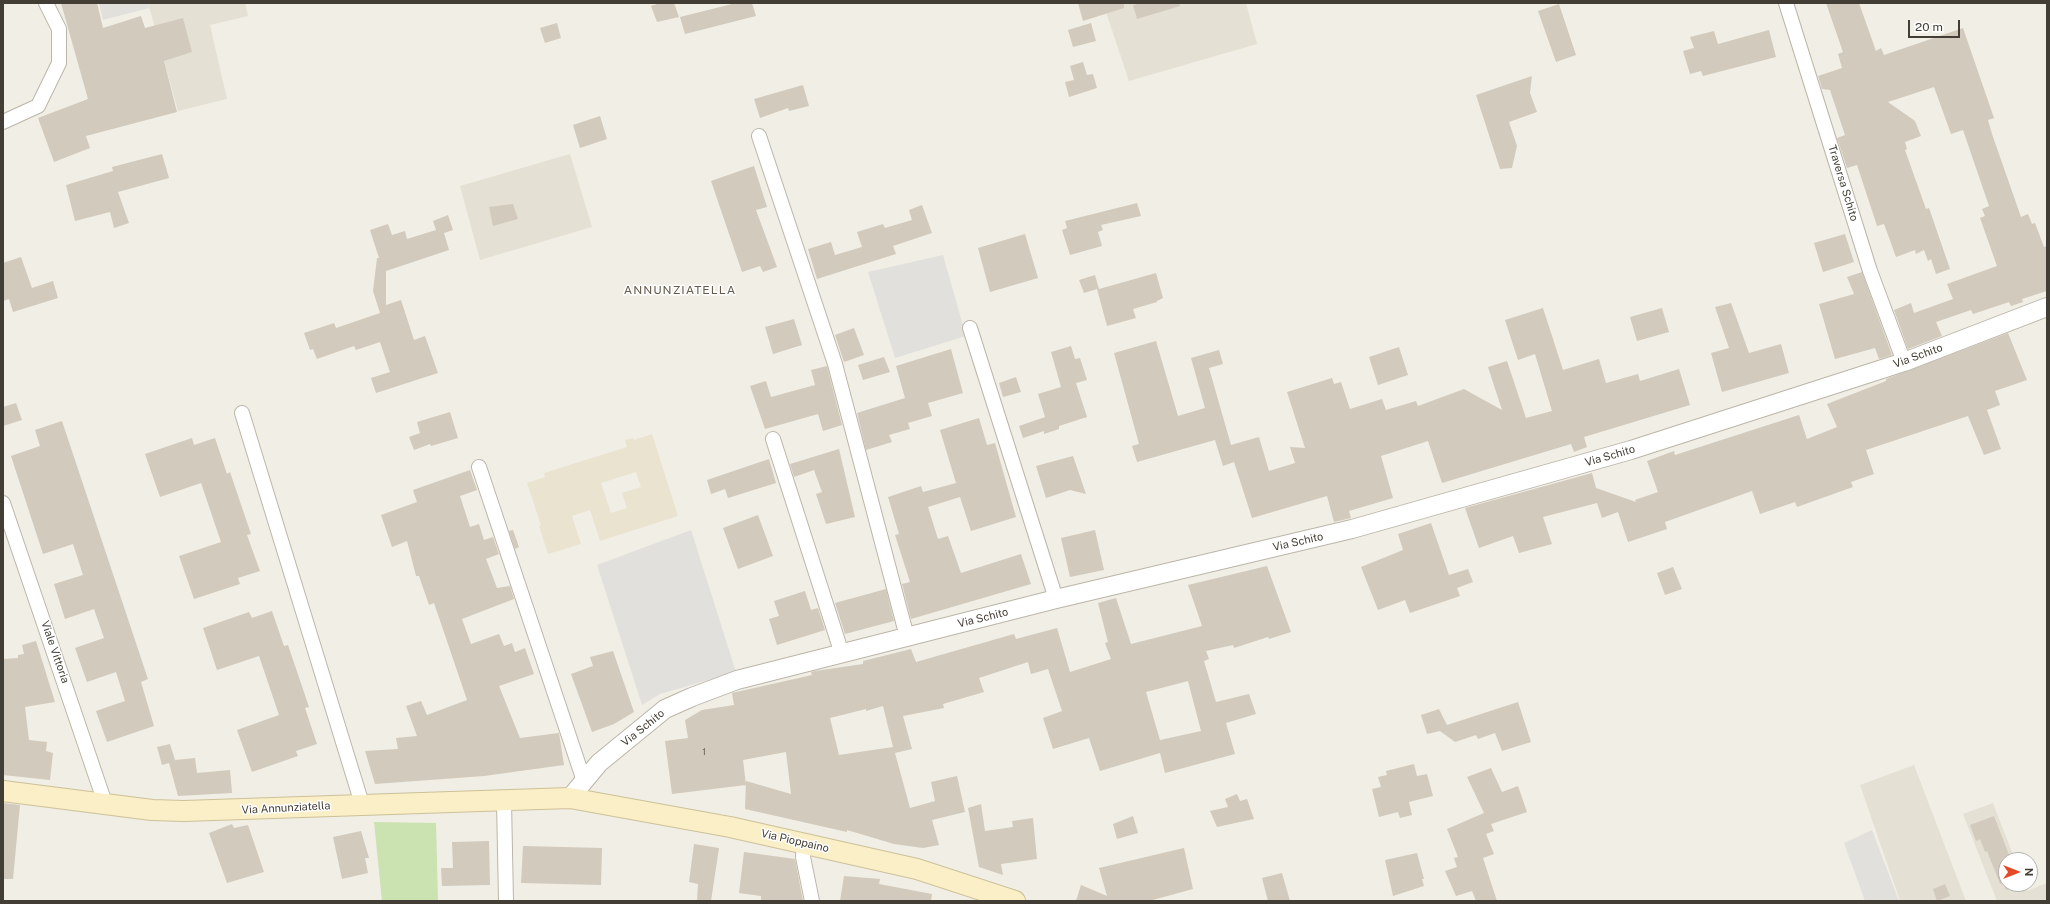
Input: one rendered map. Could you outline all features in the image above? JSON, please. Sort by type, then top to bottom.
[{"type":"main road","name":"Via Annunziatella","points":[[3,791],[152,810],[184,811],[252,810],[362,804],[570,798]]},
{"type":"main road","name":"Via Pioppaino","points":[[570,798],[730,827],[917,869],[1015,901]]},
{"type":"street","points":[[3,122],[38,106],[59,63],[59,29],[46,3]]},
{"type":"street","name":"Traversa Schito","points":[[1786,3],[1870,271],[1904,362]]},
{"type":"street","points":[[759,136],[835,364],[907,637]]},
{"type":"street","name":"Via Schito","points":[[570,798],[599,763],[665,709],[737,680],[1056,599],[1359,527],[1631,450],[1904,362],[2047,307]]},
{"type":"street","points":[[970,328],[1056,599]]},
{"type":"street","points":[[242,413],[362,804]]},
{"type":"street","points":[[773,439],[842,654]]},
{"type":"street","points":[[479,467],[584,781]]},
{"type":"street","name":"Viale Vittoria","points":[[3,503],[105,803]]},
{"type":"street","points":[[504,801],[506,901]]},
{"type":"street","points":[[804,844],[803,857],[812,901]]},
{"type":"shaded area","points":[[99,3],[148,3],[149,8],[103,20]]},
{"type":"shaded area","points":[[148,3],[245,3],[248,16],[210,25],[227,99],[178,111]]},
{"type":"shaded area","points":[[1103,3],[1246,3],[1257,44],[1129,81]]},
{"type":"shaded area","points":[[570,154],[592,227],[480,260],[460,186]]},
{"type":"shaded area","points":[[943,255],[966,336],[895,358],[868,272]]},
{"type":"shaded area","points":[[652,434],[678,516],[600,541],[590,510],[572,516],[581,544],[548,554],[539,526],[541,525],[527,483],[545,477],[544,473],[627,447],[625,440],[633,438],[634,440]],"holes":[[[636,472],[641,487],[622,493],[627,508],[611,513],[601,483]]]},
{"type":"shaded area","points":[[691,530],[736,672],[660,694],[642,705],[597,565]]},
{"type":"shaded area","points":[[1914,765],[1966,901],[1900,901],[1860,785]]},
{"type":"shaded area","points":[[1993,803],[2012,852],[1998,852],[1998,892],[2038,892],[2038,887],[2047,883],[2047,901],[1997,901],[1963,814]]},
{"type":"shaded area","points":[[1872,830],[1899,901],[1865,901],[1844,843]]},
{"type":"green space","points":[[374,822],[436,823],[438,901],[382,901]]},
{"type":"building","points":[[61,3],[97,3],[103,28],[141,16],[145,28],[183,18],[192,52],[164,61],[177,112],[86,136],[90,148],[54,162],[38,118],[88,99]]},
{"type":"building","points":[[660,3],[674,3],[679,17],[657,22],[651,6]]},
{"type":"building","points":[[736,3],[752,3],[756,16],[685,34],[680,17]]},
{"type":"building","points":[[1078,3],[1124,3],[1124,8],[1083,21]]},
{"type":"building","points":[[1141,3],[1179,3],[1180,6],[1137,19],[1133,5]]},
{"type":"building","points":[[1826,3],[1859,3],[1876,51],[1881,48],[1884,55],[1963,28],[1994,118],[1988,120],[1992,134],[2021,217],[2028,214],[2032,224],[2035,223],[2044,247],[2047,246],[2047,291],[2022,299],[2023,302],[2011,306],[2009,302],[1973,314],[1971,310],[1936,322],[1942,336],[1908,349],[1894,310],[1911,303],[1914,313],[1953,299],[1947,284],[1997,266],[1980,218],[1985,216],[1982,209],[1989,206],[1963,130],[1951,134],[1934,87],[1888,102],[1915,121],[1921,136],[1905,142],[1907,149],[1905,150],[1926,209],[1929,208],[1950,269],[1936,274],[1931,259],[1928,261],[1924,250],[1916,254],[1915,250],[1896,257],[1884,224],[1877,226],[1857,165],[1847,168],[1837,138],[1845,135],[1830,90],[1822,89],[1818,76],[1842,68],[1838,54],[1843,52]]},
{"type":"building","points":[[1559,4],[1576,55],[1556,62],[1538,11]]},
{"type":"building","points":[[557,23],[561,38],[545,43],[540,28]]},
{"type":"building","points":[[1091,23],[1096,41],[1073,47],[1068,30]]},
{"type":"building","points":[[1769,30],[1776,57],[1703,76],[1701,71],[1690,74],[1683,51],[1694,48],[1690,37],[1714,31],[1718,44]]},
{"type":"building","points":[[1083,62],[1087,75],[1093,74],[1097,88],[1069,97],[1065,82],[1074,80],[1070,66]]},
{"type":"building","points":[[1532,76],[1530,93],[1537,112],[1509,122],[1517,146],[1512,168],[1500,169],[1476,95]]},
{"type":"building","points":[[803,85],[809,106],[789,111],[788,108],[760,118],[754,99]]},
{"type":"building","points":[[600,116],[607,139],[580,148],[573,125]]},
{"type":"building","points":[[162,154],[169,178],[118,192],[129,223],[114,228],[110,212],[75,221],[66,185],[113,171],[112,167]]},
{"type":"building","points":[[754,166],[767,207],[756,210],[777,267],[763,272],[760,266],[742,272],[711,181]]},
{"type":"building","points":[[1137,203],[1141,216],[1101,225],[1103,230],[1098,232],[1102,246],[1070,255],[1062,230],[1067,228],[1065,221]]},
{"type":"building","points":[[513,204],[518,219],[493,226],[489,207]]},
{"type":"building","points":[[922,205],[932,233],[893,246],[896,254],[817,279],[808,249],[831,242],[835,255],[862,247],[857,232],[883,224],[885,228],[912,220],[909,210]]},
{"type":"building","points":[[448,215],[453,230],[444,233],[449,250],[386,271],[386,305],[401,300],[414,340],[425,336],[438,373],[376,393],[371,378],[390,372],[380,342],[356,350],[354,346],[317,359],[313,349],[310,350],[304,333],[334,323],[336,328],[380,313],[373,291],[377,258],[379,258],[370,230],[388,224],[392,235],[405,231],[407,239],[436,230],[433,221]]},
{"type":"building","points":[[1025,234],[1038,278],[990,292],[978,248]]},
{"type":"building","points":[[1845,234],[1854,262],[1823,272],[1814,243]]},
{"type":"building","points":[[21,257],[32,288],[53,281],[58,298],[13,312],[9,299],[3,301],[3,263]]},
{"type":"building","points":[[1862,272],[1892,355],[1879,359],[1875,348],[1835,359],[1819,304],[1854,294],[1847,277]]},
{"type":"building","points":[[1156,273],[1163,298],[1157,302],[1133,309],[1136,318],[1107,326],[1097,289],[1084,293],[1079,280],[1095,275],[1099,289]]},
{"type":"building","points":[[1731,303],[1749,353],[1781,344],[1789,373],[1722,392],[1711,353],[1729,348],[1715,307]]},
{"type":"building","points":[[1543,308],[1563,370],[1599,359],[1606,383],[1638,374],[1640,381],[1679,369],[1690,405],[1584,437],[1587,447],[1574,452],[1571,444],[1442,483],[1428,441],[1381,456],[1393,498],[1349,511],[1351,518],[1334,522],[1327,496],[1252,518],[1234,462],[1223,466],[1215,440],[1137,462],[1132,446],[1139,444],[1114,353],[1156,341],[1178,416],[1205,408],[1191,358],[1219,350],[1223,364],[1209,368],[1231,445],[1259,437],[1269,471],[1295,463],[1290,447],[1305,448],[1287,392],[1332,378],[1334,384],[1341,382],[1350,409],[1382,399],[1386,410],[1416,401],[1418,406],[1464,389],[1502,410],[1488,367],[1507,361],[1526,418],[1552,411],[1535,354],[1518,360],[1505,320]]},
{"type":"building","points":[[1662,308],[1669,332],[1637,341],[1630,317]]},
{"type":"building","points":[[794,319],[802,345],[773,354],[765,327]]},
{"type":"building","points":[[854,328],[864,355],[844,362],[835,335]]},
{"type":"building","points":[[2008,333],[2027,380],[1995,391],[2000,405],[1987,410],[2001,449],[1984,455],[1968,416],[1866,450],[1874,474],[1851,482],[1853,487],[1797,507],[1795,502],[1760,514],[1752,491],[1665,522],[1667,529],[1628,542],[1618,512],[1602,518],[1597,503],[1543,517],[1552,544],[1519,553],[1513,536],[1479,548],[1465,508],[1592,473],[1596,488],[1636,502],[1635,500],[1658,492],[1647,461],[1674,451],[1675,455],[1799,415],[1807,439],[1837,427],[1827,404],[1886,381],[1886,379]]},
{"type":"building","points":[[1071,346],[1075,359],[1080,358],[1087,380],[1076,383],[1087,417],[1059,426],[1059,429],[1044,434],[1044,431],[1023,438],[1019,426],[1045,417],[1038,394],[1061,387],[1051,352]]},
{"type":"building","points":[[1399,347],[1408,375],[1378,385],[1369,357]]},
{"type":"building","points":[[951,349],[963,393],[928,403],[932,416],[908,423],[910,429],[889,435],[892,442],[866,450],[857,413],[905,398],[896,366]]},
{"type":"building","points":[[884,357],[890,372],[863,380],[858,365]]},
{"type":"building","points":[[827,366],[842,425],[823,431],[818,414],[765,429],[750,386],[766,381],[771,397],[815,385],[811,370]]},
{"type":"building","points":[[1016,377],[1021,392],[1003,397],[999,383]]},
{"type":"building","points":[[16,403],[22,420],[3,426],[3,407]]},
{"type":"building","points":[[450,412],[458,438],[431,446],[430,444],[414,450],[409,437],[420,433],[417,422]]},
{"type":"building","points":[[979,418],[987,445],[995,443],[1016,517],[971,531],[960,497],[928,507],[938,539],[948,536],[961,573],[1021,554],[1031,584],[911,619],[902,584],[910,582],[895,535],[899,534],[888,497],[921,486],[923,492],[956,483],[940,430]]},
{"type":"building","points":[[62,421],[148,679],[141,682],[154,726],[107,742],[96,711],[125,701],[116,672],[87,682],[75,648],[104,638],[94,609],[65,619],[54,584],[83,575],[73,544],[43,554],[11,456],[40,446],[35,430]]},
{"type":"building","points":[[192,438],[194,445],[215,438],[227,474],[230,472],[251,534],[247,535],[260,571],[238,578],[240,584],[194,599],[179,556],[221,542],[201,483],[160,497],[145,454]]},
{"type":"building","points":[[839,449],[855,517],[826,524],[816,494],[822,492],[814,470],[794,477],[790,464]]},
{"type":"building","points":[[1073,456],[1086,494],[1070,490],[1046,498],[1036,466]]},
{"type":"building","points":[[769,459],[776,483],[728,498],[725,489],[711,494],[707,480]]},
{"type":"building","points":[[470,470],[477,490],[460,496],[470,527],[479,524],[484,540],[493,537],[499,554],[486,559],[497,588],[510,586],[514,599],[462,619],[471,644],[499,634],[504,646],[512,643],[515,652],[525,648],[534,674],[499,686],[520,738],[559,733],[564,765],[484,776],[375,784],[365,751],[398,749],[396,738],[417,736],[406,706],[421,701],[427,715],[467,700],[434,603],[429,605],[419,576],[416,576],[407,541],[392,547],[381,515],[417,502],[413,490]]},
{"type":"building","points":[[758,515],[773,556],[738,569],[723,528]]},
{"type":"building","points":[[1431,523],[1449,575],[1468,569],[1473,582],[1457,588],[1460,596],[1410,613],[1405,600],[1378,610],[1361,567],[1403,550],[1398,534]]},
{"type":"building","points":[[513,530],[519,547],[515,549],[509,531]]},
{"type":"building","points":[[1095,530],[1104,570],[1070,577],[1061,538]]},
{"type":"building","points":[[1267,566],[1291,632],[1269,639],[1268,637],[1234,648],[1233,645],[1206,651],[1209,659],[1204,661],[1216,702],[1249,694],[1256,714],[1226,723],[1235,754],[1165,773],[1160,753],[1100,771],[1089,738],[1053,749],[1043,718],[1062,711],[1048,669],[1031,674],[1028,662],[979,678],[984,692],[943,704],[944,708],[903,716],[912,749],[895,753],[910,808],[935,801],[931,782],[957,776],[965,812],[932,820],[939,845],[923,848],[894,844],[847,830],[847,832],[745,809],[746,785],[672,794],[665,741],[688,738],[685,720],[702,710],[734,705],[732,693],[812,675],[811,672],[815,671],[863,664],[863,661],[911,649],[916,662],[1014,634],[1016,639],[1057,628],[1070,672],[1111,659],[1105,643],[1108,642],[1098,603],[1116,598],[1131,644],[1202,626],[1188,585]],"holes":[[[1188,681],[1201,731],[1160,740],[1146,692]],[[883,706],[893,747],[839,755],[830,718]],[[786,752],[791,794],[746,781],[746,784],[743,760]]]},
{"type":"building","points":[[1673,567],[1682,589],[1665,595],[1657,573]]},
{"type":"building","points":[[886,589],[894,621],[845,634],[835,603]]},
{"type":"building","points":[[805,591],[811,610],[818,608],[825,630],[777,645],[769,619],[779,616],[774,601]]},
{"type":"building","points":[[272,611],[284,646],[288,645],[309,707],[305,708],[317,744],[296,751],[298,756],[252,772],[237,730],[279,715],[259,656],[217,670],[203,628],[249,612],[252,618]]},
{"type":"building","points":[[36,641],[55,702],[25,707],[29,740],[47,742],[46,751],[53,753],[50,780],[3,775],[3,659],[18,658],[18,655],[24,654],[22,645]]},
{"type":"building","points":[[613,651],[634,712],[614,724],[592,732],[571,674],[593,666],[590,657]]},
{"type":"building","points":[[1518,702],[1531,742],[1502,751],[1495,733],[1478,739],[1476,735],[1455,742],[1440,731],[1427,734],[1421,715],[1439,709],[1447,725]]},
{"type":"building","points":[[170,744],[175,760],[195,758],[197,773],[230,770],[232,793],[178,796],[169,763],[162,765],[157,747]]},
{"type":"building","points":[[1414,764],[1417,776],[1427,774],[1433,796],[1409,802],[1412,815],[1400,818],[1398,812],[1379,817],[1372,789],[1381,787],[1378,777],[1387,775],[1386,771]]},
{"type":"building","points":[[1491,768],[1502,792],[1518,786],[1527,812],[1491,824],[1494,831],[1486,834],[1494,854],[1483,858],[1497,901],[1476,901],[1472,891],[1456,896],[1445,871],[1457,867],[1454,858],[1458,857],[1447,829],[1484,813],[1467,777]]},
{"type":"building","points":[[1237,794],[1240,801],[1247,799],[1254,819],[1217,827],[1210,811],[1228,807],[1225,799]]},
{"type":"building","points":[[3,803],[20,805],[13,879],[3,879]]},
{"type":"building","points":[[981,804],[985,831],[1013,827],[1012,821],[1033,818],[1037,859],[1001,864],[1003,875],[979,867],[968,808]]},
{"type":"building","points":[[1133,816],[1138,833],[1117,839],[1113,824]]},
{"type":"building","points":[[1994,816],[2008,852],[1998,852],[1998,879],[1987,851],[1985,852],[1980,839],[1976,841],[1970,825]]},
{"type":"building","points":[[232,824],[234,828],[248,825],[264,872],[227,883],[209,833]]},
{"type":"building","points":[[361,831],[369,858],[365,858],[368,873],[342,879],[333,837]]},
{"type":"building","points":[[489,841],[490,885],[442,886],[441,868],[453,868],[452,842]]},
{"type":"building","points":[[694,844],[719,848],[711,901],[697,901],[698,884],[689,882]]},
{"type":"building","points":[[523,846],[602,848],[601,885],[521,883]]},
{"type":"building","points":[[1184,848],[1193,889],[1149,901],[1076,901],[1081,885],[1107,896],[1099,868]]},
{"type":"building","points":[[744,852],[795,859],[803,901],[761,901],[761,896],[739,893]]},
{"type":"building","points":[[1417,853],[1424,879],[1422,879],[1424,886],[1393,896],[1385,860]]},
{"type":"building","points":[[1282,873],[1290,901],[1268,901],[1262,878]]},
{"type":"building","points":[[844,876],[880,879],[879,884],[932,894],[931,901],[840,901]]},
{"type":"building","points":[[1945,884],[1950,896],[1937,901],[1933,889]]},
{"type":"district","name":"ANNUNZIATELLA","points":[[680,290]]}]
